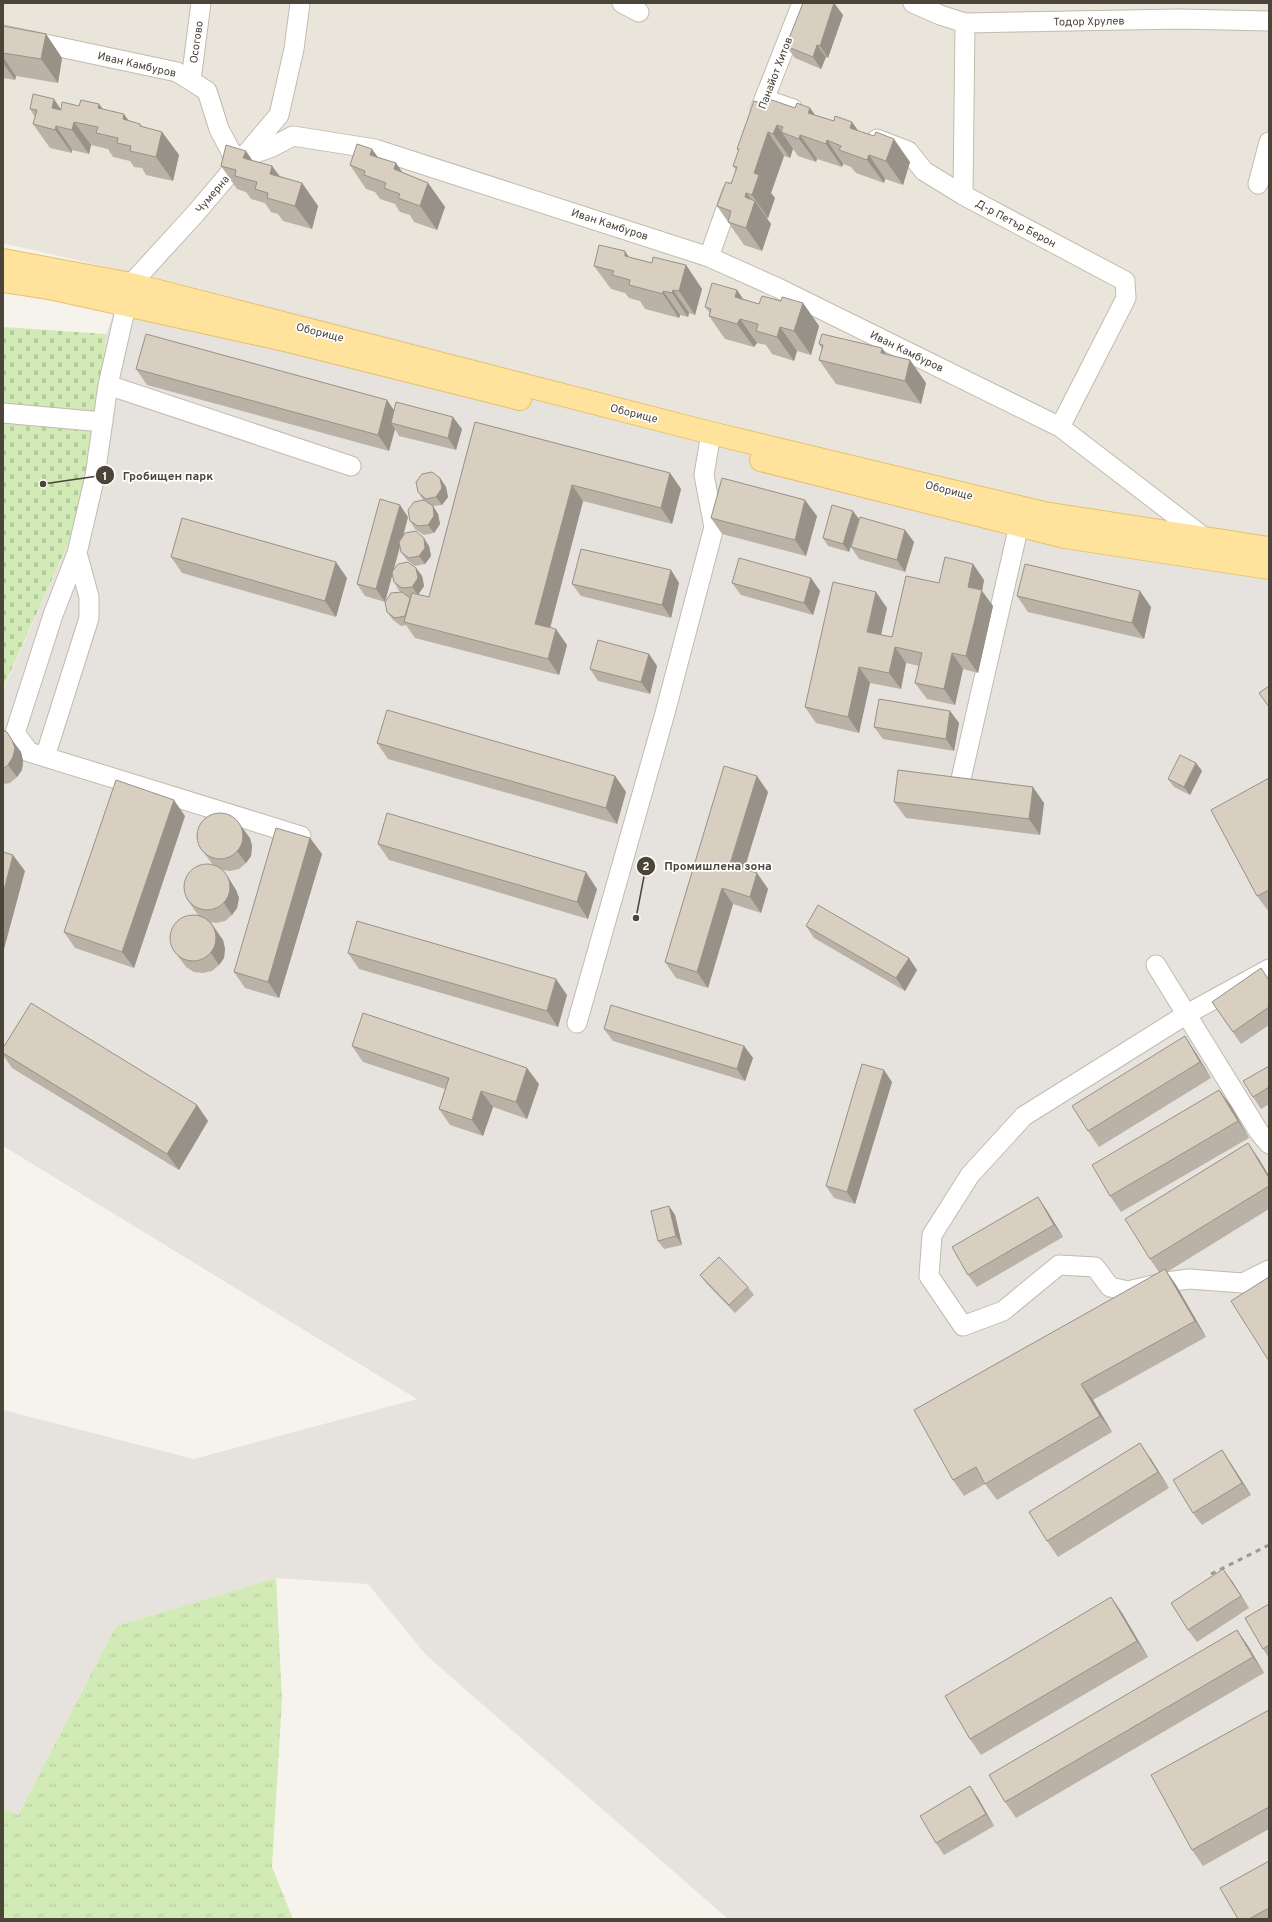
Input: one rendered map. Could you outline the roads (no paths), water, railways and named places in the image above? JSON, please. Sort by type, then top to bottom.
[{"type":"main road","name":"Оборище","points":[[3,260],[131,284],[1065,537],[1269,568]]},
{"type":"main road","name":"Оборище","points":[[3,281],[54,289],[289,341],[710,440],[1044,513],[1269,548]]},
{"type":"street","name":"Осогово","points":[[191,80],[201,3]]},
{"type":"street","name":"Чумерна","points":[[131,284],[195,214],[280,115],[294,49],[300,3]]},
{"type":"street","points":[[622,3],[639,12]]},
{"type":"street","name":"Панайот Хитов","points":[[754,129],[764,99],[802,3]]},
{"type":"street","name":"Тодор Хрулев","points":[[913,3],[940,15],[965,23],[1179,19],[1269,21]]},
{"type":"street","points":[[963,195],[965,23]]},
{"type":"street","name":"Иван Камбуров","points":[[3,35],[177,72],[207,91],[219,130],[232,152],[242,158],[272,147],[293,136],[376,149],[709,257],[778,288],[1060,427],[1205,538]]},
{"type":"street","points":[[764,99],[808,115]]},
{"type":"street","name":"Д-р Петър Берон","points":[[860,133],[908,151],[924,171],[963,195],[1124,281],[1126,298],[1060,427]]},
{"type":"street","points":[[1258,184],[1269,142]]},
{"type":"street","points":[[709,257],[738,174]]},
{"type":"street","points":[[131,284],[108,385],[95,476],[77,553],[53,615],[15,733],[29,752],[302,837]]},
{"type":"street","points":[[108,385],[351,466]]},
{"type":"street","points":[[3,412],[103,422]]},
{"type":"street","points":[[577,1023],[665,713],[714,527],[704,475],[710,440]]},
{"type":"street","points":[[961,779],[1018,525]]},
{"type":"street","points":[[45,757],[89,618],[88,596],[77,553]]},
{"type":"street","points":[[1156,965],[1258,1132],[1269,1144]]},
{"type":"street","points":[[1269,969],[1187,1014],[1024,1116],[970,1175],[932,1234],[929,1276],[963,1326],[1003,1311],[1059,1265],[1095,1267],[1110,1287],[1128,1290],[1189,1279],[1243,1283],[1269,1270]]},
{"type":"railway","points":[[1211,1574],[1269,1545]]},
{"type":"place","name":"Гробищен парк","points":[[43,484]]},
{"type":"place","name":"Промишлена зона","points":[[636,918]]}]
